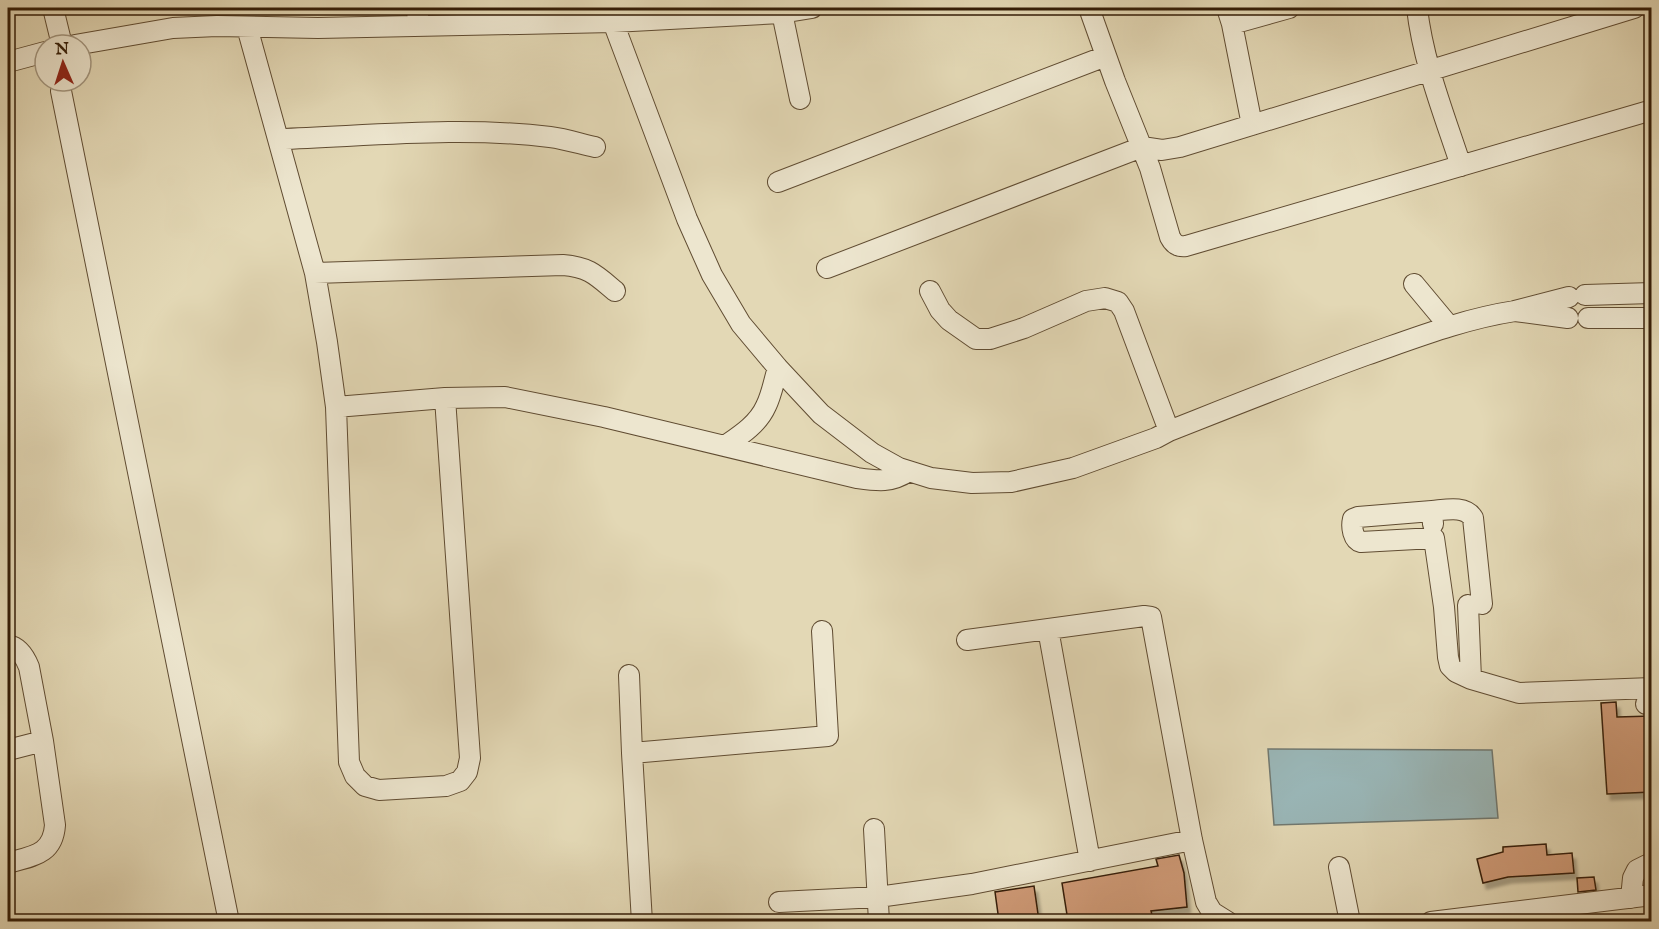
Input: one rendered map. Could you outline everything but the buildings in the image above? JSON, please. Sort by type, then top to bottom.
[{"type":"street","points":[[53,8],[59,33]]},
{"type":"street","points":[[93,42],[173,28],[217,26],[318,28],[418,17],[613,22],[812,8]]},
{"type":"street","points":[[1089,8],[1135,136],[1142,147],[1170,237],[1179,247],[1652,110]]},
{"type":"street","points":[[1252,125],[1230,16],[1289,8]]},
{"type":"street","points":[[1417,8],[1429,71],[1461,166]]},
{"type":"street","points":[[827,268],[1142,147],[1161,150],[1180,147],[1634,8]]},
{"type":"street","points":[[781,10],[800,99]]},
{"type":"street","points":[[613,22],[687,219],[712,275],[741,324],[821,414],[872,453],[898,468],[931,478],[972,483],[1011,482],[1074,468],[1156,438],[1284,385],[1449,326],[1577,296],[1652,293]]},
{"type":"street","points":[[247,27],[315,273],[327,342],[336,407],[349,762],[356,776],[365,786],[380,790],[446,786],[460,781],[467,772],[470,758],[445,398]]},
{"type":"street","points":[[8,62],[33,55]]},
{"type":"street","points":[[778,182],[1106,56]]},
{"type":"street","points":[[61,93],[229,921]]},
{"type":"street","points":[[279,139],[495,133],[553,137],[596,147]]},
{"type":"street","points":[[315,273],[563,265],[578,266],[592,272],[615,291]]},
{"type":"street","points":[[1414,284],[1449,326]]},
{"type":"street","points":[[930,291],[940,310],[949,320],[976,339],[990,339],[1024,328],[1086,301],[1105,298],[1118,302],[1124,311],[1169,431]]},
{"type":"street","points":[[1515,311],[1578,318],[1652,318]]},
{"type":"street","points":[[725,446],[749,429],[759,418],[767,405],[778,368]]},
{"type":"street","points":[[336,407],[445,398],[506,397],[604,417],[868,480],[898,478],[909,471]]},
{"type":"street","points":[[1434,538],[1361,542],[1354,537],[1353,519],[1432,511],[1465,510],[1470,513],[1473,518],[1483,604],[1471,679]]},
{"type":"street","points":[[1432,511],[1448,657],[1450,666],[1461,676],[1519,693],[1650,698]]},
{"type":"street","points":[[1444,607],[1483,604]]},
{"type":"street","points":[[967,640],[1143,615],[1151,617],[1192,840],[1206,902],[1212,912],[1228,921]]},
{"type":"street","points":[[1048,629],[1090,861]]},
{"type":"street","points":[[632,753],[828,736],[822,631]]},
{"type":"street","points":[[8,645],[19,651],[29,667],[56,825],[55,834],[46,849],[37,855],[8,863]]},
{"type":"street","points":[[629,675],[642,921]]},
{"type":"street","points":[[8,750],[43,741]]},
{"type":"street","points":[[874,829],[879,921]]},
{"type":"street","points":[[779,902],[878,897],[972,884],[1192,840]]},
{"type":"street","points":[[1631,898],[1633,878],[1637,870],[1647,865],[1652,866]]},
{"type":"street","points":[[1339,867],[1350,921]]},
{"type":"street","points":[[1431,921],[1652,895]]},
{"type":"water","points":[[1268,749],[1492,750],[1498,818],[1274,825]]}]
